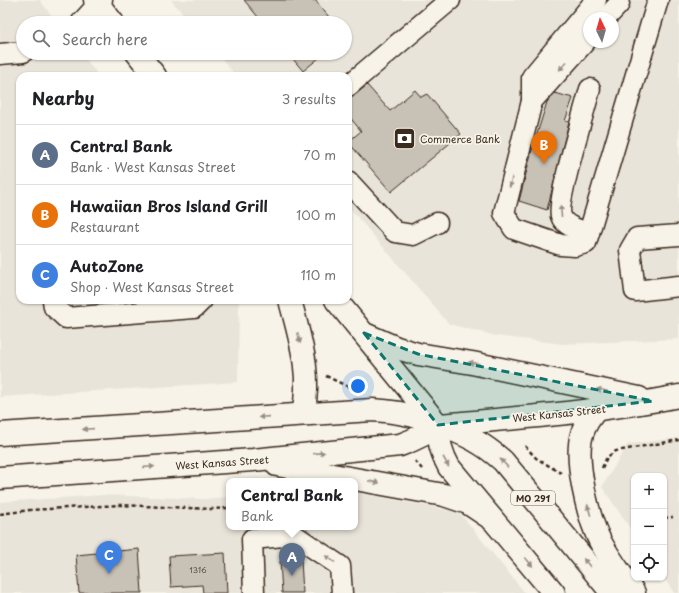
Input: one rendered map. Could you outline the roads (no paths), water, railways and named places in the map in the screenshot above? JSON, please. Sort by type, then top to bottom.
[{"type":"main road","points":[[98,1],[108,16]]},
{"type":"main road","points":[[142,60],[152,72]]},
{"type":"main road","points":[[291,304],[302,347],[307,378],[306,402],[303,414]]},
{"type":"main road","points":[[339,304],[438,425],[440,449],[449,467],[554,593]]},
{"type":"main road","points":[[364,333],[397,348],[418,354],[472,363],[653,401]]},
{"type":"main road","name":"West Kansas Street","points":[[0,434],[372,410],[390,411],[423,419],[438,425],[596,410],[679,396]]},
{"type":"main road","points":[[596,410],[585,426],[580,444],[584,490],[593,524],[600,540],[634,593]]},
{"type":"main road","name":"West Kansas Street","points":[[0,478],[253,460],[400,445],[421,437],[438,425]]},
{"type":"main road","name":"MO 291","points":[[438,425],[478,441],[503,461],[612,593]]},
{"type":"main road","points":[[253,460],[351,478]]},
{"type":"main road","points":[[358,479],[444,495],[468,503],[492,519]]},
{"type":"lane","points":[[352,82],[450,0]]},
{"type":"lane","points":[[596,0],[532,77],[532,101],[504,213],[514,229],[561,245],[575,246],[587,238],[658,0]]},
{"type":"lane","points":[[86,16],[98,1]]},
{"type":"lane","points":[[532,101],[583,44]]},
{"type":"lane","points":[[0,54],[16,53]]},
{"type":"lane","points":[[587,238],[569,226],[561,216],[560,207],[590,89]]},
{"type":"lane","points":[[352,185],[395,232],[413,235],[437,223]]},
{"type":"lane","points":[[679,235],[637,238],[630,250],[635,291],[679,286]]},
{"type":"lane","points":[[54,304],[54,307],[66,318],[194,308],[198,304]]},
{"type":"lane","points":[[254,593],[252,539],[294,535],[340,566],[342,593]]},
{"type":"place","name":"Commerce Bank","points":[[404,138]]},
{"type":"place","name":"Hawaiian Bros Island Grill","points":[[544,164]]},
{"type":"place","name":"AutoZone","points":[[109,574]]},
{"type":"place","name":"Central Bank","points":[[292,576]]}]
